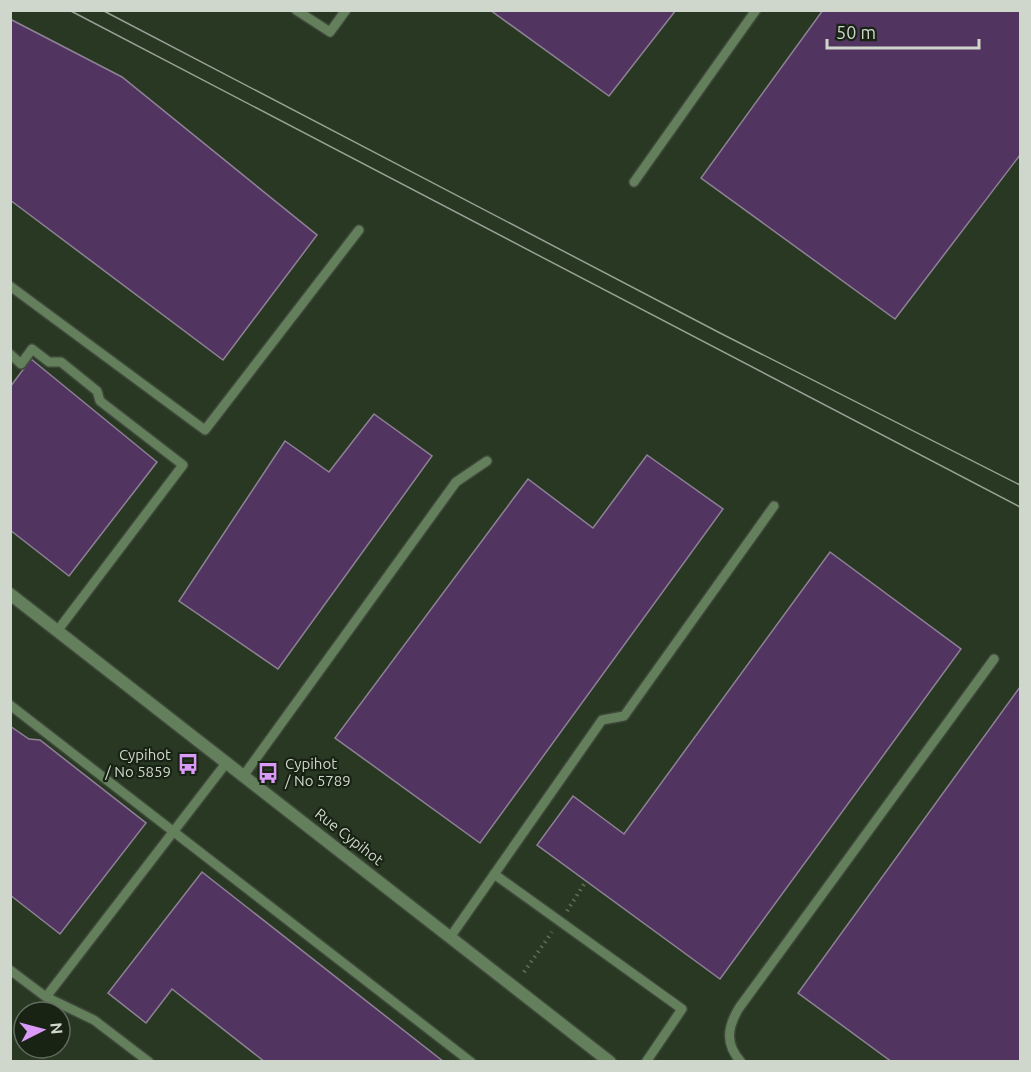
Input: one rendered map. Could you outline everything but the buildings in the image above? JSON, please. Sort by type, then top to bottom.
[{"type":"street","name":"Rue Cypihot","points":[[10,594],[610,1062]]},
{"type":"lane","points":[[296,10],[330,32],[346,10]]},
{"type":"lane","points":[[634,182],[756,10]]},
{"type":"lane","points":[[10,286],[205,430],[359,230]]},
{"type":"lane","points":[[10,354],[21,363],[32,349],[49,362],[61,362],[97,391],[100,401],[183,465],[58,630]]},
{"type":"lane","points":[[244,775],[456,482],[488,461]]},
{"type":"lane","points":[[451,936],[602,720],[624,716],[774,506]]},
{"type":"lane","points":[[741,1062],[734,1054],[728,1032],[731,1021],[739,1008],[994,659]]},
{"type":"lane","points":[[10,705],[471,1062]]},
{"type":"lane","points":[[46,997],[228,762]]},
{"type":"lane","points":[[494,874],[682,1010],[646,1062]]},
{"type":"lane","points":[[10,970],[46,997],[94,1020],[149,1062]]},
{"type":"path","points":[[576,897],[586,881]]},
{"type":"path","points":[[524,972],[544,943]]},
{"type":"shaded area","points":[[10,11],[1020,11],[1020,1061],[11,1061]]},
{"type":"tram line","points":[[69,10],[1020,507]]},
{"type":"tram line","points":[[102,10],[720,333],[1020,485]]},
{"type":"place","name":"Cypihot / No 5859","points":[[188,764]]},
{"type":"place","name":"Cypihot / No 5789","points":[[268,773]]}]
